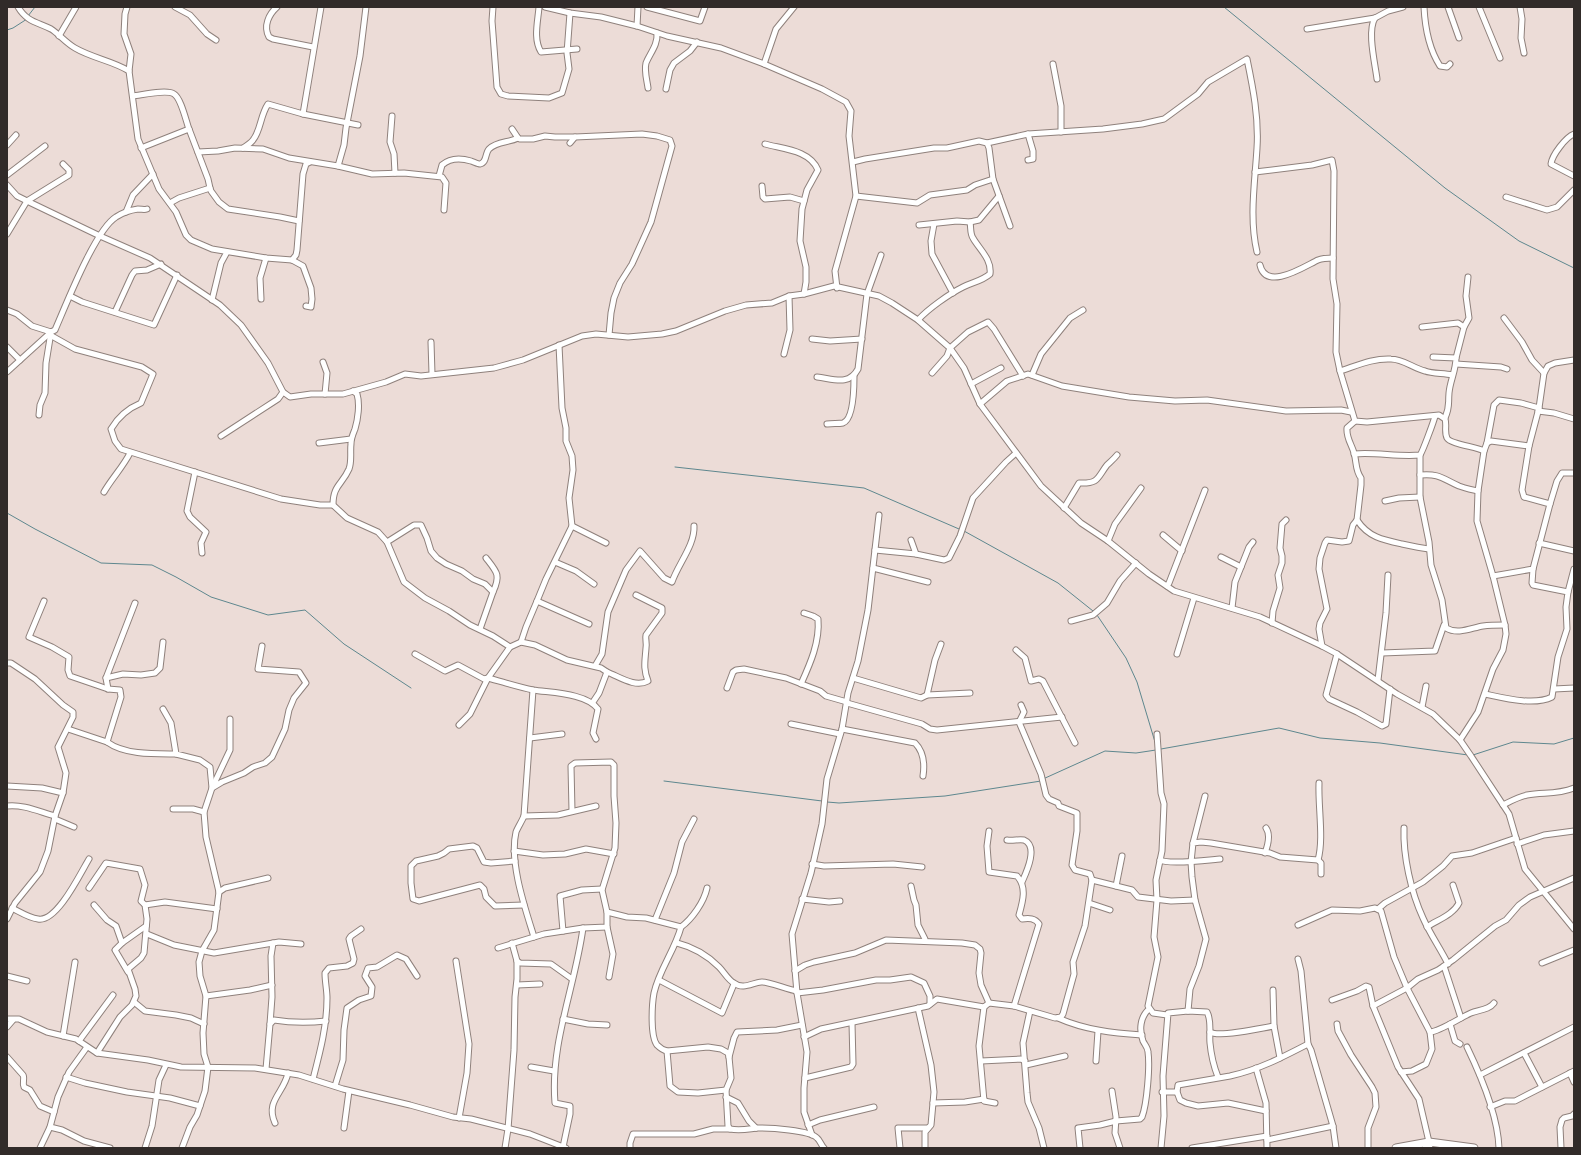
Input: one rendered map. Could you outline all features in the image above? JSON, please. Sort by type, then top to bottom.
[{"type":"main road","points":[[1396,1148],[1428,1146],[1474,1148]]},
{"type":"street","points":[[18,7],[25,18],[53,30],[75,48],[93,57],[130,71]]},
{"type":"street","points":[[59,36],[76,7]]},
{"type":"street","points":[[128,7],[125,14],[124,34],[131,54],[130,71],[138,139],[159,189],[176,212],[186,235],[191,240],[212,249],[266,258],[292,260],[303,266],[309,280],[312,299],[311,307],[306,306]]},
{"type":"street","points":[[175,7],[190,15],[207,34],[216,40]]},
{"type":"street","points":[[302,114],[321,7]]},
{"type":"street","points":[[338,166],[344,145],[360,56],[366,7]]},
{"type":"street","points":[[493,7],[492,21],[497,87],[501,94],[508,96],[549,98],[562,93],[569,68],[567,49],[570,13]]},
{"type":"street","points":[[539,7],[537,30],[538,47],[541,52],[577,49]]},
{"type":"street","points":[[545,7],[570,13],[601,17],[657,33],[721,48],[764,64],[822,89],[846,102],[851,111],[849,136],[856,196],[835,271],[837,288]]},
{"type":"street","points":[[636,26],[638,7]]},
{"type":"street","points":[[647,7],[700,21],[705,7]]},
{"type":"street","points":[[764,64],[776,28],[794,7]]},
{"type":"street","points":[[1377,79],[1371,35],[1372,25],[1375,18],[1386,9],[1403,7]]},
{"type":"street","points":[[1424,7],[1425,26],[1435,58],[1440,66],[1447,67],[1450,64]]},
{"type":"street","points":[[1448,7],[1459,38]]},
{"type":"street","points":[[1479,7],[1500,58]]},
{"type":"street","points":[[1520,7],[1522,19],[1521,38],[1524,53]]},
{"type":"street","points":[[275,8],[268,20],[267,28],[269,37],[313,47]]},
{"type":"street","points":[[1307,28],[1375,18]]},
{"type":"street","points":[[648,88],[645,73],[646,64],[657,39],[657,33]]},
{"type":"street","points":[[666,89],[670,70],[674,63],[690,51],[697,42]]},
{"type":"street","points":[[853,162],[928,149],[947,148],[979,141],[986,143],[1028,134],[1103,129],[1142,124],[1164,119],[1198,94],[1208,82],[1247,59],[1253,87],[1256,118],[1257,146],[1253,231],[1257,252]]},
{"type":"street","points":[[1054,64],[1061,106],[1061,132]]},
{"type":"street","points":[[133,96],[166,92],[174,93],[178,97],[211,191],[219,202],[228,209],[300,221]]},
{"type":"street","points":[[243,148],[253,141],[260,125],[262,112],[268,104],[302,114],[358,125]]},
{"type":"street","points":[[392,116],[390,142],[394,154],[396,172]]},
{"type":"street","points":[[141,148],[188,129]]},
{"type":"street","points":[[512,129],[518,138]]},
{"type":"street","points":[[439,176],[442,164],[448,161],[464,159],[480,164],[485,160],[489,149],[497,143],[518,138],[527,140],[544,136],[575,137],[642,134],[670,140],[672,146],[651,222],[632,264],[620,283],[614,298],[611,313],[610,335]]},
{"type":"street","points":[[1028,134],[1034,159],[1028,160]]},
{"type":"street","points":[[1574,134],[1564,142],[1553,157],[1550,164],[1574,176]]},
{"type":"street","points":[[7,145],[16,135]]},
{"type":"street","points":[[570,143],[575,137]]},
{"type":"street","points":[[986,143],[993,179],[1010,226]]},
{"type":"street","points":[[765,144],[796,152],[808,158],[816,165],[818,170],[807,190],[804,201],[800,237],[806,267],[804,294]]},
{"type":"street","points":[[7,174],[45,146]]},
{"type":"street","points":[[198,152],[235,148],[263,149],[308,163],[338,166],[372,174],[396,172],[439,176],[442,177],[446,183],[444,210]]},
{"type":"street","points":[[1255,172],[1312,165],[1332,160],[1334,171],[1333,279],[1337,304],[1336,352],[1355,421]]},
{"type":"street","points":[[292,260],[296,255],[303,174],[308,163]]},
{"type":"street","points":[[7,234],[27,201],[69,175],[69,170],[63,164]]},
{"type":"street","points":[[126,212],[133,195],[154,174]]},
{"type":"street","points":[[856,196],[917,203],[930,195],[967,190],[975,184],[993,179]]},
{"type":"street","points":[[7,185],[17,196],[161,264],[230,313],[242,326],[268,363],[283,392],[287,396],[294,398],[311,394],[343,394],[386,382],[405,374],[415,376],[494,368],[523,360],[589,334],[634,337],[662,334],[676,331],[724,311],[752,304],[772,303],[789,296],[804,294],[834,286],[837,288],[879,296],[918,320],[950,348],[964,368],[980,404],[1016,453],[1041,486],[1081,523],[1174,591],[1232,608],[1272,623],[1322,646],[1433,714],[1460,740],[1509,814],[1525,869],[1573,925]]},
{"type":"street","points":[[762,186],[762,197],[764,199],[790,197],[804,201]]},
{"type":"street","points":[[170,203],[179,198],[210,188]]},
{"type":"street","points":[[1506,197],[1546,210],[1557,207],[1574,190]]},
{"type":"street","points":[[919,225],[980,220],[999,196]]},
{"type":"street","points":[[7,372],[55,330],[86,261],[111,220],[126,212],[147,209]]},
{"type":"street","points":[[918,320],[953,293],[963,287],[984,280],[990,274],[991,270],[984,252],[972,237],[970,222]]},
{"type":"street","points":[[934,224],[931,241],[932,254],[953,293]]},
{"type":"street","points":[[212,300],[213,291],[224,252]]},
{"type":"street","points":[[818,377],[848,380],[854,376],[858,369],[867,294],[881,256]]},
{"type":"street","points":[[261,299],[260,278],[266,258]]},
{"type":"street","points":[[1260,265],[1262,271],[1267,275],[1281,277],[1304,268],[1317,260],[1333,258]]},
{"type":"street","points":[[115,312],[135,271],[146,270],[161,264]]},
{"type":"street","points":[[70,296],[82,302],[154,325],[178,275]]},
{"type":"street","points":[[1468,277],[1466,296],[1469,318],[1464,327],[1456,358],[1456,364],[1452,375],[1449,393],[1449,409],[1445,418],[1446,435],[1448,440],[1484,451]]},
{"type":"street","points":[[206,296],[213,291]]},
{"type":"street","points":[[784,354],[790,330],[789,296]]},
{"type":"street","points":[[7,310],[16,314],[32,326],[51,333],[75,349],[142,367],[153,374],[141,403],[129,408],[111,429],[115,441],[121,449],[281,499],[320,505],[333,505],[347,518],[378,532],[387,542],[404,582],[425,598],[510,647]]},
{"type":"street","points":[[1032,375],[1041,354],[1070,318],[1083,310]]},
{"type":"street","points":[[1504,318],[1522,342],[1532,360],[1544,373]]},
{"type":"street","points":[[932,373],[947,356],[950,348],[968,332],[989,322],[1023,376]]},
{"type":"street","points":[[1422,327],[1458,323],[1464,327]]},
{"type":"street","points":[[40,415],[40,405],[44,396],[45,369],[51,333]]},
{"type":"street","points":[[812,339],[830,341],[862,339]]},
{"type":"street","points":[[431,342],[432,374]]},
{"type":"street","points":[[521,642],[546,579],[572,526],[569,498],[573,470],[572,456],[566,441],[566,428],[562,408],[559,345]]},
{"type":"street","points":[[7,347],[20,360]]},
{"type":"street","points":[[1433,357],[1456,358]]},
{"type":"street","points":[[1340,371],[1371,361],[1391,358],[1403,361],[1412,367],[1427,372],[1452,375]]},
{"type":"street","points":[[1550,504],[1524,497],[1522,490],[1529,446],[1539,410],[1544,373],[1548,366],[1555,363],[1574,360]]},
{"type":"street","points":[[323,362],[327,373],[325,394]]},
{"type":"street","points":[[1456,364],[1501,367],[1507,369]]},
{"type":"street","points":[[971,384],[1002,368]]},
{"type":"street","points":[[980,404],[987,396],[1007,381],[1032,375],[1062,386],[1129,397],[1175,401],[1207,400],[1286,411],[1341,410],[1352,412]]},
{"type":"street","points":[[827,424],[843,423],[847,420],[854,399],[854,376]]},
{"type":"street","points":[[333,505],[333,495],[335,490],[350,466],[351,439],[357,422],[358,402],[357,394],[353,391]]},
{"type":"street","points":[[222,436],[278,399],[283,392]]},
{"type":"street","points":[[1460,740],[1478,712],[1505,644],[1505,625],[1493,576],[1478,529],[1477,512],[1478,491],[1484,451],[1487,443],[1494,405],[1499,400],[1522,403],[1539,410],[1574,419]]},
{"type":"street","points":[[1322,646],[1319,630],[1320,624],[1327,609],[1319,569],[1320,558],[1327,540],[1342,542],[1349,541],[1353,525],[1357,520],[1361,478],[1356,472],[1354,454],[1346,433],[1347,428],[1355,421],[1367,422],[1439,415],[1445,418]]},
{"type":"street","points":[[1382,653],[1435,651],[1444,625],[1442,600],[1433,576],[1420,497],[1420,455],[1435,416]]},
{"type":"street","points":[[319,443],[351,439]]},
{"type":"street","points":[[1487,443],[1491,441],[1529,446]]},
{"type":"street","points":[[104,492],[130,453]]},
{"type":"street","points":[[875,550],[916,554],[944,560],[949,558],[960,536],[973,498],[1016,453]]},
{"type":"street","points":[[1354,454],[1364,453],[1390,456],[1420,455]]},
{"type":"street","points":[[1064,508],[1079,483],[1089,484],[1097,480],[1117,455]]},
{"type":"street","points":[[195,472],[187,511],[190,517],[206,532],[201,543],[202,553]]},
{"type":"street","points":[[1568,592],[1533,585],[1532,583],[1533,569],[1539,543],[1557,481],[1562,473],[1574,473]]},
{"type":"street","points":[[1420,475],[1426,474],[1440,476],[1462,487],[1478,491]]},
{"type":"street","points":[[1108,542],[1115,524],[1141,488]]},
{"type":"street","points":[[1167,586],[1170,583],[1205,490]]},
{"type":"street","points":[[1385,502],[1399,498],[1420,497]]},
{"type":"street","points":[[822,1147],[816,1136],[809,1130],[804,1112],[807,1058],[797,992],[792,934],[822,824],[827,780],[842,729],[848,693],[858,661],[868,610],[879,515]]},
{"type":"street","points":[[1272,623],[1273,611],[1280,588],[1278,575],[1282,563],[1280,548],[1282,524],[1286,520]]},
{"type":"street","points":[[1357,520],[1367,532],[1375,537],[1388,542],[1429,549]]},
{"type":"street","points":[[387,542],[414,525],[421,525],[431,551],[437,558],[462,571],[473,579],[485,584],[493,592]]},
{"type":"street","points":[[572,526],[606,542]]},
{"type":"street","points":[[595,666],[602,654],[608,612],[631,561],[640,551],[664,578],[672,582],[690,543],[695,530],[694,526]]},
{"type":"street","points":[[1163,535],[1182,551]]},
{"type":"street","points":[[911,540],[916,554]]},
{"type":"street","points":[[1232,608],[1235,582],[1249,547],[1253,542]]},
{"type":"street","points":[[1539,543],[1574,550]]},
{"type":"street","points":[[480,629],[497,582],[497,572],[486,558]]},
{"type":"street","points":[[1221,558],[1241,567]]},
{"type":"street","points":[[555,562],[576,571],[594,584]]},
{"type":"street","points":[[1071,621],[1093,615],[1107,604],[1120,581],[1136,564]]},
{"type":"street","points":[[873,568],[928,582]]},
{"type":"street","points":[[1493,576],[1533,569]]},
{"type":"street","points":[[1485,694],[1511,700],[1526,701],[1548,699],[1552,697],[1558,657],[1567,629],[1566,607],[1574,569]]},
{"type":"street","points":[[1378,680],[1386,613],[1388,575]]},
{"type":"street","points":[[459,725],[470,714],[488,678],[510,647],[521,642],[535,645],[567,660],[601,668],[630,682],[643,684],[648,681],[644,662],[646,648],[645,639],[646,635],[662,613],[662,608],[636,595]]},
{"type":"street","points":[[1177,654],[1194,598]]},
{"type":"street","points":[[44,601],[29,637],[52,647],[69,657],[68,670],[70,676],[108,689],[120,690],[121,697],[107,742]]},
{"type":"street","points":[[537,601],[589,624]]},
{"type":"street","points":[[108,689],[106,678],[135,603]]},
{"type":"street","points":[[801,684],[813,654],[819,633],[818,620],[804,613]]},
{"type":"street","points":[[1444,625],[1450,630],[1460,631],[1472,630],[1481,626],[1505,625]]},
{"type":"street","points":[[106,678],[123,674],[141,675],[155,673],[160,668],[163,642]]},
{"type":"street","points":[[927,695],[935,660],[941,644]]},
{"type":"street","points":[[212,788],[252,767],[265,763],[272,757],[285,729],[289,710],[294,698],[306,683],[299,672],[258,669],[262,646]]},
{"type":"street","points":[[1016,650],[1025,658],[1031,681],[1039,679],[1043,681],[1075,743]]},
{"type":"street","points":[[416,654],[445,671],[458,666],[484,679],[488,678],[533,690],[558,693],[593,702],[598,709],[593,733],[596,739]]},
{"type":"street","points":[[1337,654],[1326,695],[1329,699],[1382,726],[1386,724],[1390,689]]},
{"type":"street","points":[[7,663],[11,663],[35,679],[63,705],[73,712],[73,717],[68,729],[58,746],[66,773],[63,793],[55,818],[48,851],[40,872],[12,908],[7,919]]},
{"type":"street","points":[[727,688],[733,672],[740,669],[780,676],[820,691],[826,696],[922,724],[934,730],[1062,718]]},
{"type":"street","points":[[593,702],[599,693],[607,672]]},
{"type":"street","points":[[853,678],[921,698],[927,695],[970,693]]},
{"type":"street","points":[[1422,707],[1426,686]]},
{"type":"street","points":[[1554,689],[1574,688]]},
{"type":"street","points":[[533,690],[524,816],[517,832],[514,851],[524,905],[534,937]]},
{"type":"street","points":[[1021,706],[1024,712],[1019,722],[1041,774],[1046,795],[1049,799],[1058,803],[1059,806],[1077,813],[1077,831],[1071,862],[1072,865],[1075,870],[1090,874],[1092,880],[1083,933],[1074,962],[1074,974],[1064,1010],[1061,1017],[1058,1018]]},
{"type":"street","points":[[163,709],[171,723],[176,754]]},
{"type":"street","points":[[182,1148],[205,1091],[208,1067],[204,1054],[206,996],[200,976],[200,962],[202,951],[214,930],[220,892],[206,837],[204,812],[212,788],[230,750],[230,719]]},
{"type":"street","points":[[791,724],[840,734]]},
{"type":"street","points":[[68,729],[107,742],[113,746],[131,751],[176,754],[200,760],[210,766],[212,788]]},
{"type":"street","points":[[842,729],[915,743],[921,750],[924,760],[923,776]]},
{"type":"street","points":[[530,738],[562,734]]},
{"type":"street","points":[[1157,734],[1161,793],[1164,804],[1160,860],[1156,880],[1157,900],[1154,937],[1158,957],[1148,1002],[1149,1009],[1153,1013],[1167,1015],[1170,1012],[1208,1012],[1214,1067],[1218,1077]]},
{"type":"street","points":[[572,811],[571,766],[575,763],[611,762],[614,765],[616,823],[614,854],[602,889],[607,912],[607,927],[614,954],[609,977]]},
{"type":"street","points":[[1319,784],[1318,801],[1321,848],[1318,860],[1320,863],[1321,874]]},
{"type":"street","points":[[7,786],[42,788],[63,793]]},
{"type":"street","points":[[1503,805],[1528,795],[1562,793],[1574,788]]},
{"type":"street","points":[[1188,1011],[1190,989],[1199,966],[1206,939],[1195,900],[1191,862],[1193,843],[1205,796]]},
{"type":"street","points":[[7,806],[12,805],[31,809],[74,827]]},
{"type":"street","points":[[524,816],[558,815],[596,806]]},
{"type":"street","points":[[173,809],[193,809],[204,812]]},
{"type":"street","points":[[655,920],[674,873],[682,842],[694,819]]},
{"type":"street","points":[[1265,853],[1269,833],[1266,828]]},
{"type":"street","points":[[1404,828],[1404,839],[1414,897],[1446,965],[1461,1018]]},
{"type":"street","points":[[989,831],[987,846],[989,872],[1017,876],[1022,882]]},
{"type":"street","points":[[1517,844],[1544,835],[1574,831]]},
{"type":"street","points":[[1298,925],[1332,910],[1360,911],[1378,909],[1385,903],[1423,882],[1443,866],[1452,856],[1472,853],[1516,838]]},
{"type":"street","points":[[1007,840],[1022,840],[1026,842],[1030,849],[1032,855],[1022,882],[1024,896],[1019,915],[1022,918],[1030,918],[1037,921],[1039,924],[1014,1006]]},
{"type":"street","points":[[1193,843],[1201,842],[1265,853],[1280,858],[1318,860]]},
{"type":"street","points":[[515,861],[492,863],[484,862],[477,848],[473,846],[449,849],[438,856],[416,861],[411,866],[410,883],[413,899],[419,901],[480,885],[484,889],[486,897],[495,906],[524,905]]},
{"type":"street","points":[[514,851],[543,855],[565,854],[586,849],[614,854]]},
{"type":"street","points":[[1116,886],[1122,856]]},
{"type":"street","points":[[12,908],[39,920],[45,919],[55,911],[72,891],[89,859]]},
{"type":"street","points":[[1160,860],[1164,863],[1220,859]]},
{"type":"street","points":[[89,888],[106,863],[140,869],[145,885],[141,901],[145,905],[147,934],[143,956],[130,966],[128,972]]},
{"type":"street","points":[[812,864],[824,866],[893,864],[922,867]]},
{"type":"street","points":[[220,892],[225,888],[268,878]]},
{"type":"street","points":[[1373,1006],[1407,988],[1418,979],[1446,965],[1495,926],[1506,920],[1519,904],[1530,897],[1574,878]]},
{"type":"street","points":[[1092,880],[1132,890],[1138,897],[1157,900],[1195,900]]},
{"type":"street","points":[[1427,927],[1451,913],[1457,907],[1459,903],[1452,885]]},
{"type":"street","points":[[911,886],[916,905],[918,925],[925,939],[924,941]]},
{"type":"street","points":[[707,888],[706,894],[689,921],[681,927],[677,943],[659,980],[653,1000],[653,1029],[656,1044],[661,1049],[667,1051],[708,1047],[724,1050],[729,1058]]},
{"type":"street","points":[[563,931],[560,896],[582,890],[602,889]]},
{"type":"street","points":[[802,900],[829,902],[840,901]]},
{"type":"street","points":[[145,905],[165,902],[217,909]]},
{"type":"street","points":[[1089,903],[1110,910]]},
{"type":"street","points":[[94,905],[107,920],[116,926],[122,943]]},
{"type":"street","points":[[1378,909],[1381,911],[1394,957],[1407,988],[1430,1032],[1432,1045],[1426,1064],[1412,1071],[1401,1072]]},
{"type":"street","points":[[607,912],[627,917],[655,920],[667,925],[681,927]]},
{"type":"street","points":[[97,1053],[120,1017],[134,1002],[136,993],[128,972],[115,950],[122,943],[146,926]]},
{"type":"street","points":[[498,948],[544,934],[583,928],[607,927]]},
{"type":"street","points":[[7,1027],[10,1020],[18,1019],[47,1032],[79,1041],[97,1053],[148,1060],[166,1065],[191,1068],[208,1067],[266,1069],[288,1073],[313,1079],[349,1091],[530,1134],[564,1147],[570,1106],[555,1103],[554,1071],[563,1018],[583,928]]},
{"type":"street","points":[[313,1079],[326,1021],[327,998],[325,973],[329,968],[347,966],[353,963],[354,959],[349,939],[361,929]]},
{"type":"street","points":[[147,934],[174,945],[214,953],[239,950],[279,942],[301,944]]},
{"type":"street","points":[[795,971],[814,962],[855,953],[886,940],[962,943],[975,946],[980,949],[979,973],[981,985],[990,1003]]},
{"type":"street","points":[[266,1069],[270,1024],[272,985],[271,956],[273,943]]},
{"type":"street","points":[[505,1148],[508,1129],[514,1050],[515,997],[517,985],[517,961],[512,943]]},
{"type":"street","points":[[677,943],[688,946],[707,956],[734,984],[746,986],[763,982],[797,992],[823,990],[876,980],[911,977],[924,983],[930,996],[930,1004]]},
{"type":"street","points":[[1542,963],[1574,950]]},
{"type":"street","points":[[335,1086],[342,1060],[347,1008],[359,1000],[371,996],[372,987],[364,976],[368,968],[377,967],[397,955],[406,959],[417,976]]},
{"type":"street","points":[[1298,959],[1301,971],[1308,1044],[1333,1126],[1336,1148]]},
{"type":"street","points":[[456,961],[462,991],[469,1044],[467,1073],[459,1118]]},
{"type":"street","points":[[517,961],[520,963],[551,964],[572,979]]},
{"type":"street","points":[[64,1036],[75,962]]},
{"type":"street","points":[[7,976],[27,981]]},
{"type":"street","points":[[659,980],[722,1013],[734,984]]},
{"type":"street","points":[[517,985],[540,984]]},
{"type":"street","points":[[206,996],[250,990],[272,985]]},
{"type":"street","points":[[1332,1000],[1366,986],[1369,988],[1373,1006],[1401,1072],[1419,1099],[1428,1146]]},
{"type":"street","points":[[1273,990],[1274,1026],[1280,1058]]},
{"type":"street","points":[[79,1041],[113,995]]},
{"type":"street","points":[[804,1037],[821,1029],[928,1006],[937,999],[957,1001],[984,1007],[990,1003],[1014,1006],[1058,1018],[1074,1025],[1142,1036]]},
{"type":"street","points":[[134,1002],[145,1011],[191,1018],[204,1024]]},
{"type":"street","points":[[1430,1032],[1492,1006],[1494,1003]]},
{"type":"street","points":[[984,1007],[979,1046],[984,1099]]},
{"type":"street","points":[[918,1008],[931,1065],[934,1092],[931,1125],[925,1132],[925,1148]]},
{"type":"street","points":[[1080,1148],[1078,1128],[1116,1121],[1140,1119],[1144,1113],[1148,1050],[1142,1036],[1142,1019],[1143,1015],[1149,1009]]},
{"type":"street","points":[[1030,1011],[1023,1043],[1028,1102],[1039,1128],[1044,1148]]},
{"type":"street","points":[[1161,1148],[1164,1116],[1162,1092],[1167,1015]]},
{"type":"street","points":[[563,1018],[588,1024],[607,1025]]},
{"type":"street","points":[[270,1024],[274,1020],[289,1022],[326,1021]]},
{"type":"street","points":[[805,1078],[851,1067],[853,1064],[852,1023]]},
{"type":"street","points":[[1337,1024],[1338,1031],[1351,1055],[1375,1093],[1376,1107],[1368,1128],[1368,1148]]},
{"type":"street","points":[[1450,1024],[1455,1040],[1460,1044]]},
{"type":"street","points":[[730,1129],[728,1126],[726,1090],[731,1078],[729,1058],[734,1038],[738,1032],[777,1030],[802,1025]]},
{"type":"street","points":[[1211,1035],[1274,1026]]},
{"type":"street","points":[[1480,1075],[1574,1027]]},
{"type":"street","points":[[1096,1061],[1098,1030]]},
{"type":"street","points":[[1266,1111],[1228,1103],[1198,1106],[1186,1103],[1180,1100],[1177,1092],[1178,1085],[1230,1076],[1256,1068],[1308,1044]]},
{"type":"street","points":[[40,1148],[50,1127],[58,1097],[66,1077],[87,1047]]},
{"type":"street","points":[[1467,1047],[1480,1075],[1499,1135],[1499,1148]]},
{"type":"street","points":[[667,1051],[670,1086],[678,1092],[698,1093],[726,1090]]},
{"type":"street","points":[[1524,1053],[1542,1087]]},
{"type":"street","points":[[1025,1063],[1065,1056]]},
{"type":"street","points":[[7,1057],[23,1074],[24,1077],[22,1084],[30,1090],[39,1105],[54,1112]]},
{"type":"street","points":[[981,1061],[1021,1059],[1025,1063]]},
{"type":"street","points":[[145,1148],[152,1126],[154,1103],[157,1095],[159,1080],[166,1065]]},
{"type":"street","points":[[531,1067],[554,1071]]},
{"type":"street","points":[[1256,1068],[1263,1090],[1266,1111],[1267,1148]]},
{"type":"street","points":[[1490,1107],[1505,1101],[1515,1101],[1572,1072],[1574,1082]]},
{"type":"street","points":[[275,1123],[272,1117],[271,1109],[287,1079],[288,1073]]},
{"type":"street","points":[[66,1077],[85,1084],[127,1092],[157,1095],[200,1106]]},
{"type":"street","points":[[344,1128],[349,1091]]},
{"type":"street","points":[[1112,1091],[1116,1121],[1115,1133],[1120,1148]]},
{"type":"street","points":[[1162,1092],[1177,1092]]},
{"type":"street","points":[[726,1097],[738,1103],[749,1121],[756,1128]]},
{"type":"street","points":[[933,1103],[965,1102],[984,1099],[986,1102],[995,1103]]},
{"type":"street","points":[[630,1148],[633,1134],[694,1134],[713,1129],[744,1130],[756,1128],[809,1130],[820,1120],[874,1107]]},
{"type":"street","points":[[1561,1148],[1560,1123],[1564,1118],[1574,1114]]},
{"type":"street","points":[[1192,1148],[1267,1138],[1333,1126]]},
{"type":"street","points":[[50,1127],[62,1130],[84,1141],[110,1148]]},
{"type":"street","points":[[900,1148],[898,1128],[928,1128]]},
{"type":"waterway","points":[[28,16],[35,7]]},
{"type":"waterway","points":[[1224,7],[1445,188],[1519,241],[1574,268]]},
{"type":"waterway","points":[[7,30],[27,19]]},
{"type":"waterway","points":[[675,467],[864,488],[959,529]]},
{"type":"waterway","points":[[7,513],[101,563],[152,565],[211,597],[268,615],[305,610],[344,644],[411,688]]},
{"type":"waterway","points":[[964,531],[1058,583],[1093,611]]},
{"type":"waterway","points":[[1097,615],[1126,658],[1137,682],[1155,742]]},
{"type":"waterway","points":[[1161,749],[1279,728],[1320,738],[1380,743],[1468,755]]},
{"type":"waterway","points":[[1473,755],[1513,742],[1554,744],[1574,738]]},
{"type":"waterway","points":[[1043,779],[1105,751],[1136,753],[1156,750]]},
{"type":"waterway","points":[[664,781],[822,801]]},
{"type":"waterway","points":[[827,802],[839,803],[945,796],[1041,781]]}]
